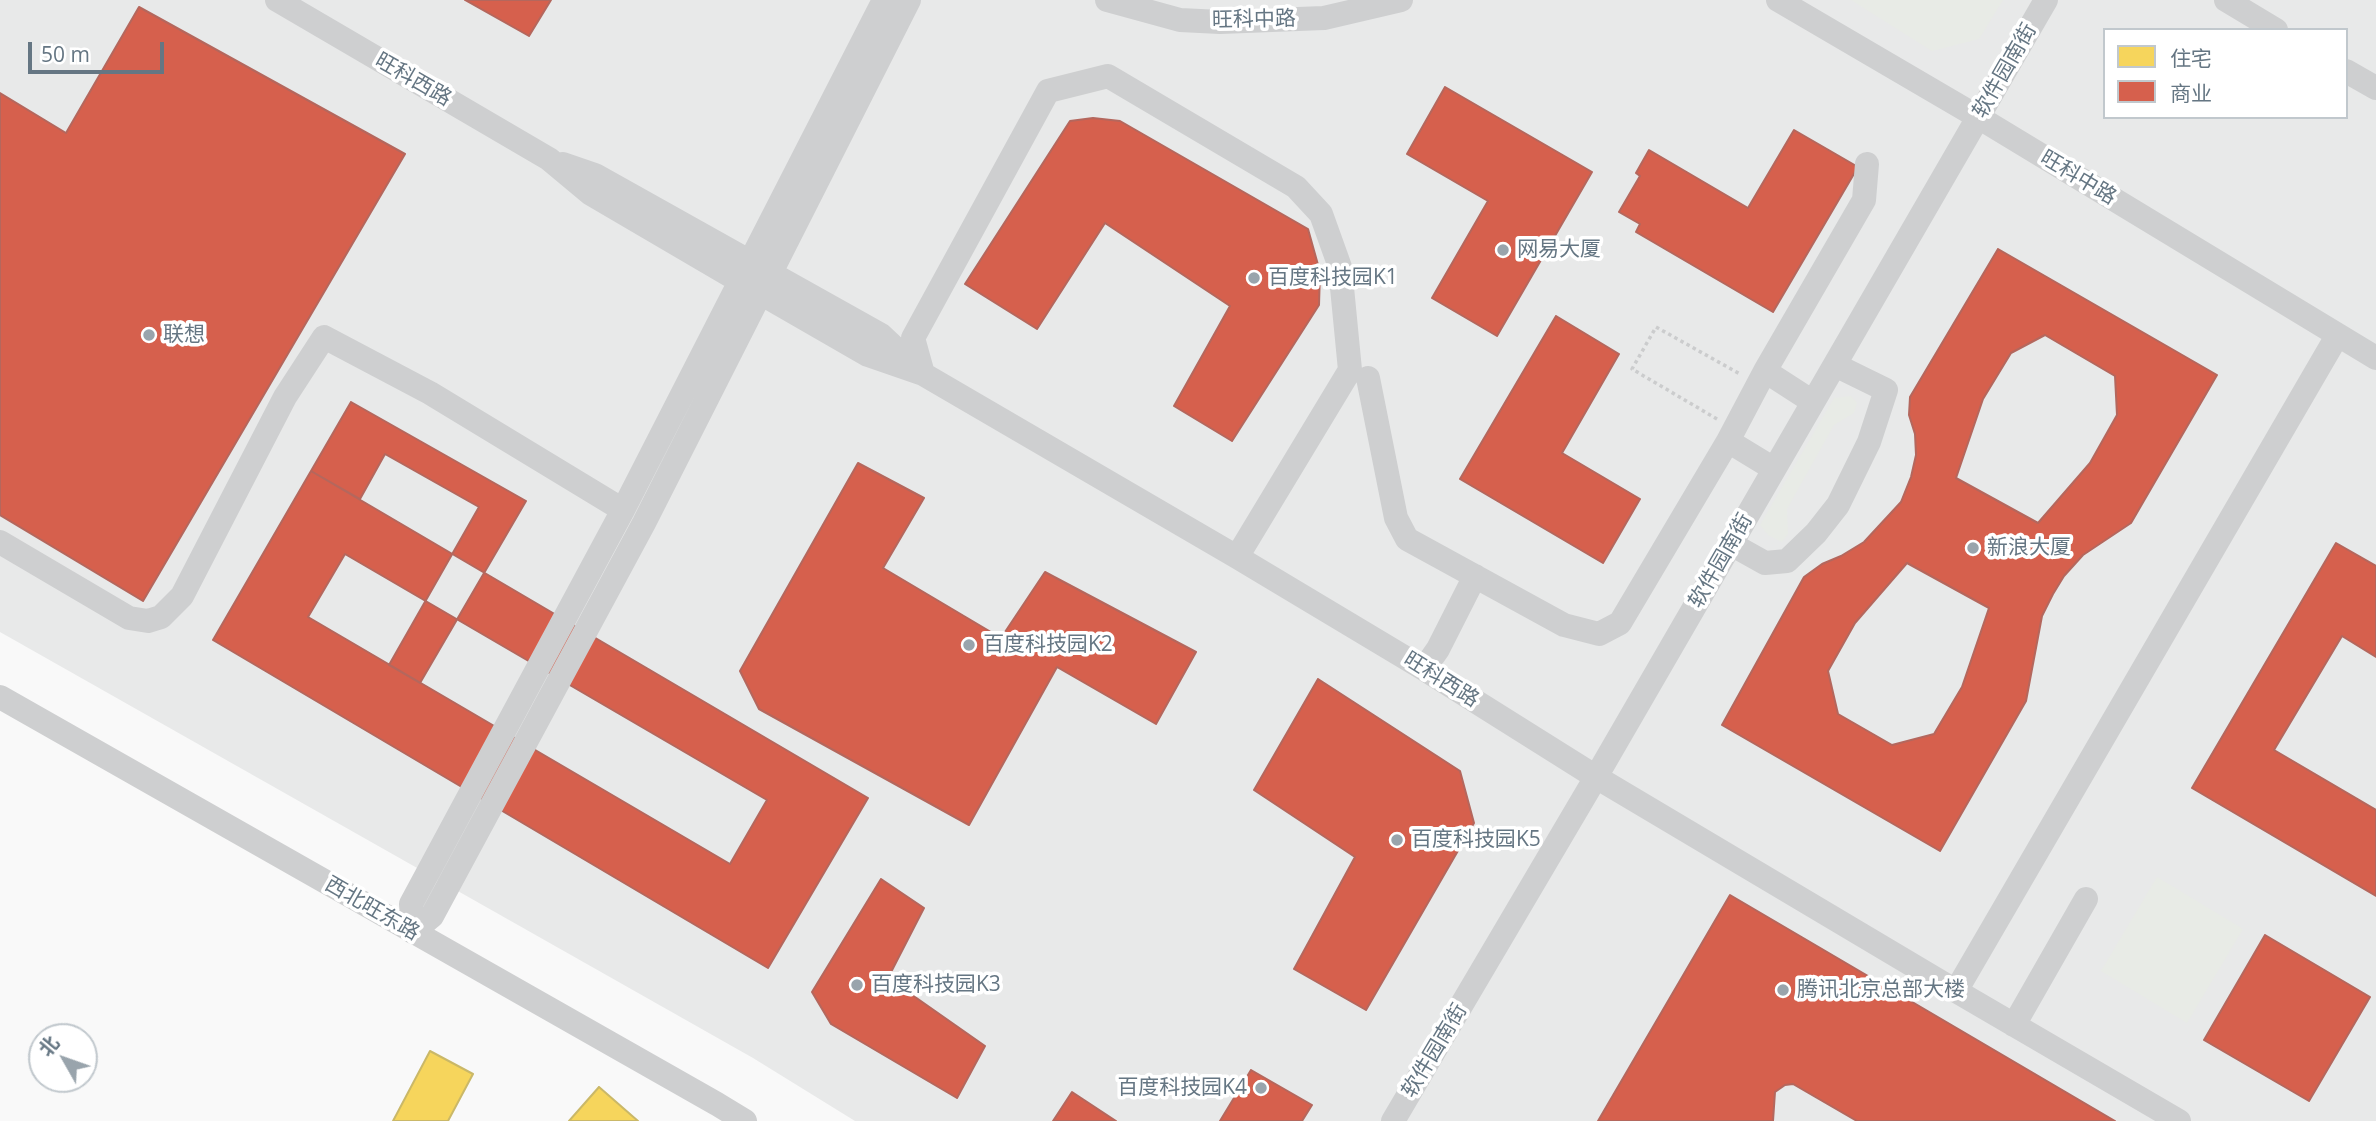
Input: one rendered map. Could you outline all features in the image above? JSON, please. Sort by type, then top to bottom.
[{"type":"street","name":"旺科西路","points":[[277,0],[549,159],[595,175],[755,277],[881,335],[923,374],[1237,557],[1424,669],[1596,777],[2179,1121]]},
{"type":"street","points":[[413,932],[432,916],[644,523],[884,0]]},
{"type":"street","points":[[413,932],[411,904],[623,510],[909,0]]},
{"type":"street","name":"旺科中路","points":[[1107,0],[1180,20],[1220,22],[1324,18],[1401,0]]},
{"type":"street","name":"旺科中路","points":[[1778,0],[1978,117],[2376,358]]},
{"type":"street","name":"软件园南街","points":[[1393,1121],[1596,777],[2046,0]]},
{"type":"street","points":[[2225,0],[2273,28]]},
{"type":"street","points":[[2348,72],[2376,88]]},
{"type":"street","points":[[923,374],[913,338],[1048,92],[1108,76],[1296,187],[1321,214],[1340,267],[1350,369],[1237,557]]},
{"type":"street","points":[[1368,379],[1396,518],[1407,539],[1564,625],[1599,634],[1620,623],[1731,435],[1864,200],[1867,164]]},
{"type":"street","points":[[1956,991],[2337,336]]},
{"type":"street","points":[[0,542],[129,618],[148,621],[161,617],[182,596],[285,397],[324,337],[430,393],[623,510]]},
{"type":"street","points":[[1731,544],[1765,563],[1787,561],[1816,533],[1838,505],[1869,442],[1886,390],[1835,365]]},
{"type":"street","points":[[1762,378],[1813,402]]},
{"type":"street","points":[[1731,435],[1774,469]]},
{"type":"street","points":[[1424,669],[1438,649],[1475,576]]},
{"type":"street","name":"西北旺东路","points":[[0,697],[745,1121]]},
{"type":"street","points":[[2014,1025],[2086,899]]},
{"type":"path","points":[[1731,435],[1632,369],[1656,327],[1762,378]]},
{"type":"shaded area","points":[[0,0],[2376,0],[2376,1121],[855,1121],[753,1058],[0,632]]},
{"type":"shaded area","points":[[1851,0],[2003,0],[1979,39],[1932,51]]},
{"type":"shaded area","points":[[1851,396],[1857,403],[1854,413],[1834,425],[1787,509],[1788,534],[1782,542],[1768,535],[1760,525],[1834,398]]},
{"type":"shaded area","points":[[2157,877],[2243,929],[2187,1023],[2101,971]]},
{"type":"building: 住宅","points":[[430,1051],[473,1074],[448,1121],[393,1121]]},
{"type":"building: 住宅","points":[[599,1087],[638,1121],[569,1121]]},
{"type":"building: 商业","points":[[465,0],[551,0],[529,36]]},
{"type":"building: 商业","name":"联想","points":[[139,7],[405,154],[143,601],[0,515],[0,93],[66,133]]},
{"type":"building: 商业","name":"网易大厦","points":[[1445,87],[1592,172],[1497,336],[1432,298],[1488,201],[1407,154]]},
{"type":"building: 商业","name":"百度科技园K1","points":[[1093,118],[1120,121],[1308,229],[1320,272],[1319,305],[1232,441],[1174,406],[1230,306],[1105,223],[1037,329],[965,284],[1070,121]]},
{"type":"building: 商业","name":"网易大厦","points":[[1794,130],[1858,167],[1773,312],[1636,232],[1640,224],[1619,212],[1640,176],[1636,173],[1649,150],[1748,208]]},
{"type":"building: 商业","name":"新浪大厦","points":[[1998,249],[2217,375],[2131,523],[2083,555],[2064,576],[2053,594],[2042,616],[2026,701],[1940,851],[1722,725],[1804,577],[1822,564],[1864,542],[1901,502],[1916,455],[1915,434],[1909,415],[1910,397]],"holes":[[[2045,335],[2115,376],[2117,415],[2090,463],[2038,523],[1956,478],[1983,399],[2011,353]],[[1907,563],[1989,608],[1962,687],[1934,734],[1892,745],[1838,714],[1828,671],[1855,623]]]},
{"type":"building: 商业","name":"网易大厦","points":[[1556,316],[1619,354],[1562,453],[1640,499],[1603,563],[1460,479]]},
{"type":"building: 商业","points":[[351,402],[526,501],[420,683],[389,665],[479,507],[385,454],[360,499],[311,471]]},
{"type":"building: 商业","name":"百度科技园K2","points":[[858,463],[924,498],[883,568],[1001,638],[1045,572],[1196,652],[1156,724],[1057,667],[969,825],[759,709],[740,671]]},
{"type":"building: 商业","points":[[311,471],[868,798],[768,968],[213,640]],"holes":[[[345,554],[767,800],[730,864],[308,617]]]},
{"type":"building: 商业","points":[[2336,543],[2376,566],[2376,657],[2342,636],[2274,750],[2376,810],[2376,896],[2192,788]]},
{"type":"building: 商业","name":"百度科技园K5","points":[[1318,679],[1460,771],[1474,823],[1366,1010],[1294,969],[1355,857],[1254,790]]},
{"type":"building: 商业","name":"百度科技园K3","points":[[881,879],[924,908],[888,978],[985,1046],[957,1098],[831,1024],[812,992]]},
{"type":"building: 商业","name":"腾讯北京总部大楼","points":[[1730,895],[2115,1121],[1857,1121],[1793,1084],[1785,1085],[1775,1092],[1773,1121],[1598,1121]]},
{"type":"building: 商业","points":[[2265,935],[2370,997],[2309,1101],[2204,1040]]},
{"type":"building: 商业","name":"百度科技园K4","points":[[1251,1070],[1312,1105],[1302,1121],[1220,1121]]},
{"type":"building: 商业","name":"百度科技园K4","points":[[1072,1092],[1116,1121],[1053,1121]]},
{"type":"place","name":"网易大厦","points":[[1503,250]]},
{"type":"place","name":"百度科技园K1","points":[[1254,278]]},
{"type":"place","name":"联想","points":[[149,335]]},
{"type":"place","name":"新浪大厦","points":[[1973,548]]},
{"type":"place","name":"百度科技园K2","points":[[969,645]]},
{"type":"place","name":"百度科技园K5","points":[[1397,840]]},
{"type":"place","name":"百度科技园K3","points":[[857,985]]},
{"type":"place","name":"腾讯北京总部大楼","points":[[1783,990]]},
{"type":"place","name":"百度科技园K4","points":[[1261,1088]]}]
